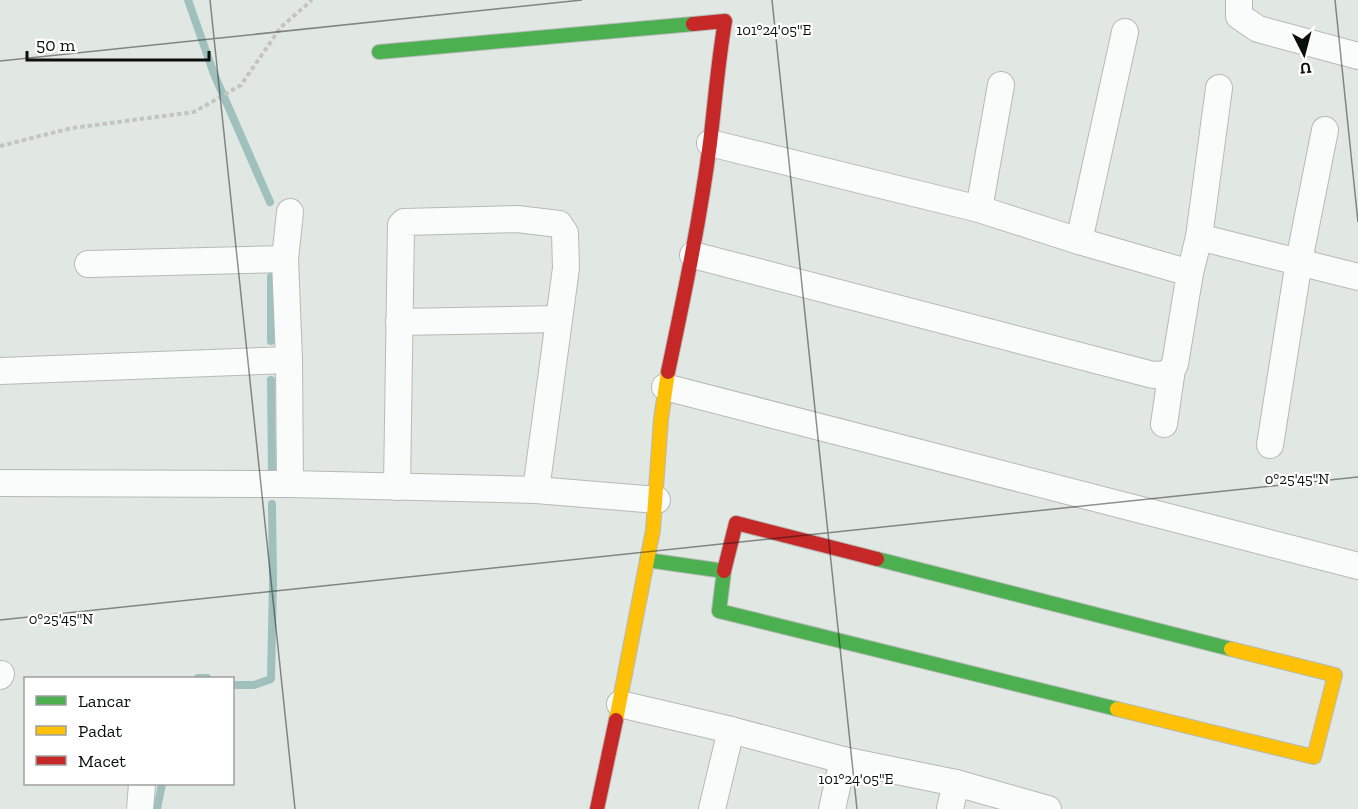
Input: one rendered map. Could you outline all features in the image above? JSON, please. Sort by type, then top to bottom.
[{"type":"street","points":[[1239,0],[1239,16],[1258,29],[1358,56]]},
{"type":"street","points":[[379,52],[725,21],[693,255],[665,387],[657,500],[620,704],[597,809]]},
{"type":"street","points":[[1079,241],[1125,32]]},
{"type":"street","points":[[979,209],[1000,85]]},
{"type":"street","points":[[693,255],[1153,375],[1169,374],[1175,364],[1190,273],[1199,237],[1219,88]]},
{"type":"street","points":[[1270,445],[1299,261],[1324,130]]},
{"type":"street","points":[[710,143],[979,209],[1190,273]]},
{"type":"street","points":[[290,212],[285,260],[290,484]]},
{"type":"street","points":[[397,487],[400,228],[404,222],[517,219],[559,224],[565,233],[566,268],[536,490]]},
{"type":"street","points":[[1199,237],[1358,277]]},
{"type":"street","points":[[88,264],[285,260]]},
{"type":"street","points":[[399,322],[558,319]]},
{"type":"street","points":[[0,371],[289,360]]},
{"type":"street","points":[[1164,424],[1172,369]]},
{"type":"street","points":[[665,387],[1358,566]]},
{"type":"street","points":[[0,483],[290,484],[536,490],[657,500]]},
{"type":"street","points":[[736,524],[1335,675],[1314,757],[719,611],[724,571],[736,524]]},
{"type":"street","points":[[647,560],[724,571]]},
{"type":"street","points":[[620,704],[731,730],[843,760],[956,783],[1048,809]]},
{"type":"street","points":[[712,809],[731,730]]},
{"type":"street","points":[[832,809],[843,760]]},
{"type":"street","points":[[950,809],[956,783]]},
{"type":"street","points":[[140,809],[142,785]]},
{"type":"path","points":[[0,146],[72,128],[194,112],[242,85],[281,27],[312,0]]},
{"type":"waterway","points":[[188,0],[214,74],[270,202]]},
{"type":"waterway","points":[[271,277],[271,341]]},
{"type":"waterway","points":[[271,380],[272,475]]},
{"type":"waterway","points":[[234,685],[254,685],[271,679],[272,504]]},
{"type":"waterway","points":[[157,809],[162,785]]},
{"type":"traffic: fast","points":[[379,52],[693,24]]},
{"type":"traffic: fast","points":[[877,559],[1231,649]]},
{"type":"traffic: fast","points":[[647,560],[724,571],[719,611],[1117,709]]},
{"type":"traffic: slow","points":[[616,720],[653,530],[661,419],[668,372]]},
{"type":"traffic: slow","points":[[1117,709],[1314,757],[1335,675],[1231,649]]},
{"type":"traffic: jam","points":[[668,372],[701,201],[725,21],[693,24]]},
{"type":"traffic: jam","points":[[724,571],[736,523],[877,559]]},
{"type":"traffic: jam","points":[[597,809],[616,720]]}]
